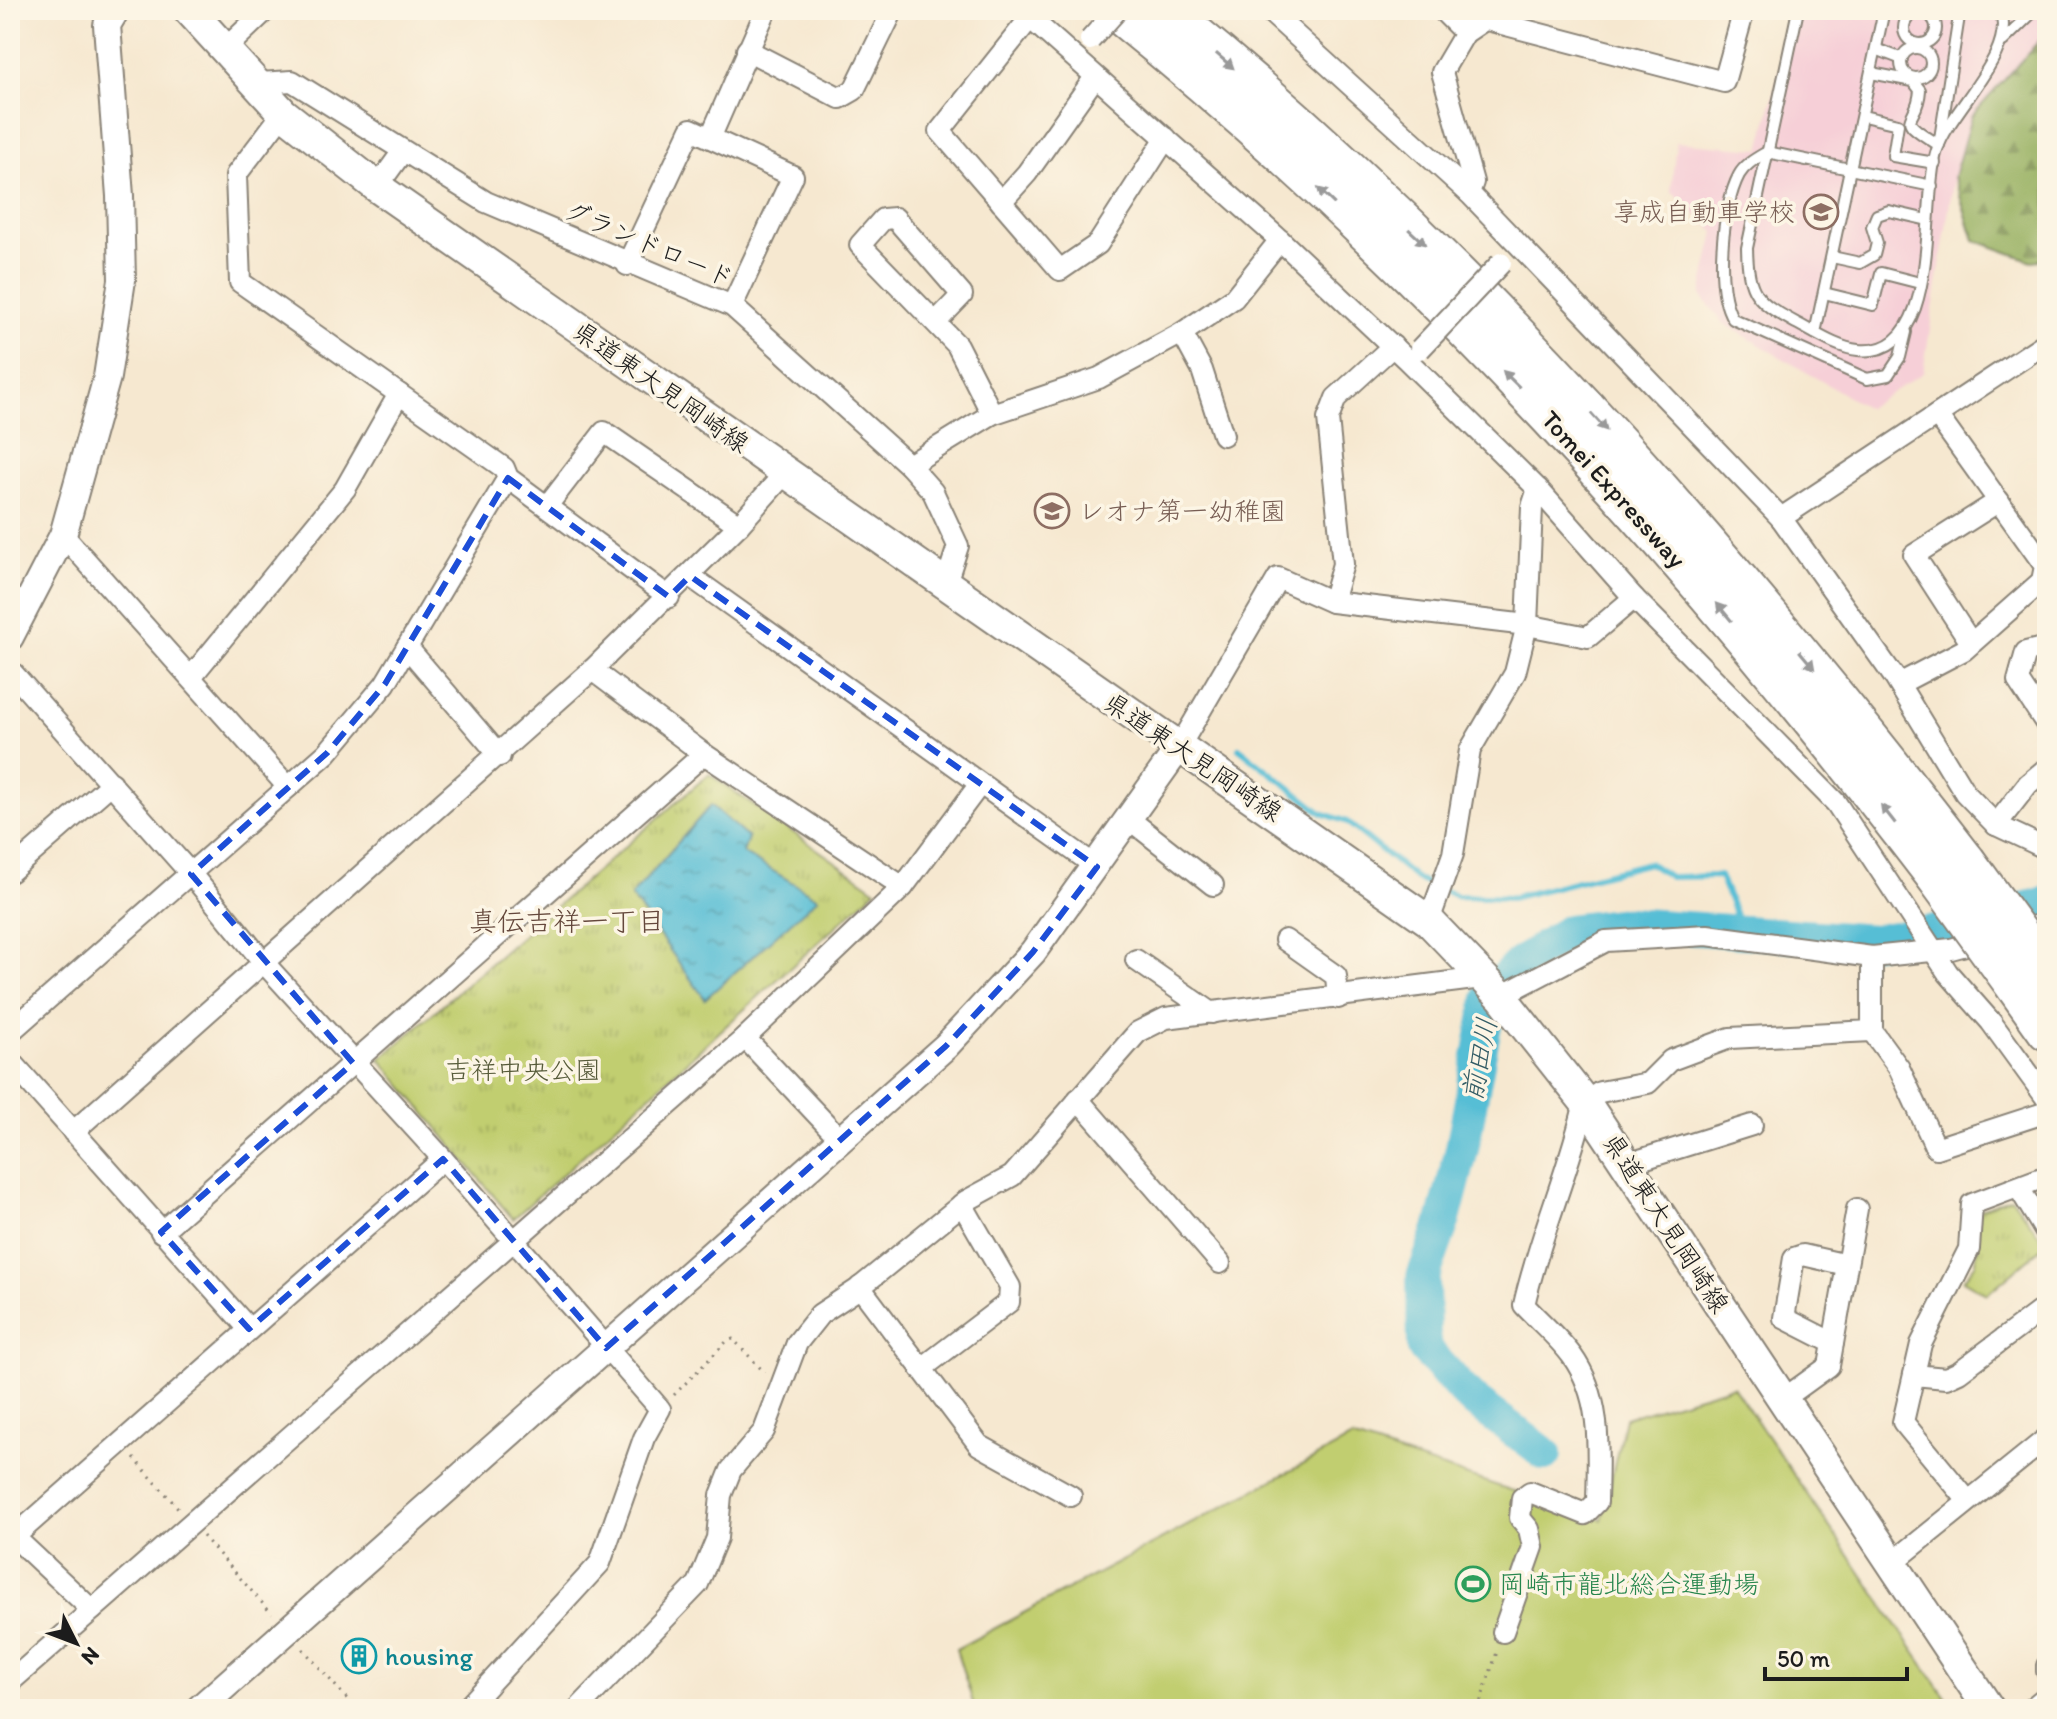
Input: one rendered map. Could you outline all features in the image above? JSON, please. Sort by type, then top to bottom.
[{"type":"highway","name":"Tomei Expressway","points":[[1116,10],[1286,159],[1534,402],[1685,566],[1824,730],[1950,868],[2036,976],[2047,1031]]},
{"type":"highway","name":"Tomei Expressway","points":[[1166,10],[1308,134],[1557,376],[1708,542],[1849,710],[1950,868]]},
{"type":"main road","name":"県道東大見岡崎線","points":[[189,10],[224,50],[259,83],[283,113],[377,187],[1178,749],[1429,921],[1492,987],[1585,1102],[1989,1709]]},
{"type":"street","points":[[10,637],[63,535],[107,377],[122,280],[107,25],[116,10]]},
{"type":"street","points":[[224,50],[266,10]]},
{"type":"street","points":[[711,136],[766,10]]},
{"type":"street","points":[[747,50],[840,98],[854,90],[893,10]]},
{"type":"street","points":[[1077,59],[1116,10]]},
{"type":"street","points":[[1268,10],[1519,241],[1781,518],[1899,684],[1965,793],[1996,825],[2047,849]]},
{"type":"street","points":[[1442,10],[1465,33]]},
{"type":"street","points":[[1469,193],[1473,182],[1442,72],[1465,33],[1493,15],[1724,82],[1744,10]]},
{"type":"street","points":[[1166,138],[1098,244],[1060,270],[940,131],[1025,14],[1095,77],[1166,138],[1406,351],[1538,489],[1634,598],[1836,803],[1933,950],[2047,1099]]},
{"type":"street","points":[[1001,202],[1027,173],[1095,77]]},
{"type":"street","name":"グランドロード","points":[[259,83],[292,81],[486,202],[627,265],[732,306],[909,465],[933,492],[958,546],[945,586]]},
{"type":"street","points":[[283,113],[236,175],[240,282],[504,468],[508,478],[669,597]]},
{"type":"street","points":[[627,265],[691,129],[711,136],[793,176],[732,306]]},
{"type":"street","points":[[377,187],[403,151]]},
{"type":"street","points":[[936,322],[962,295],[895,218],[883,219],[860,245],[957,345],[992,414]]},
{"type":"street","points":[[909,465],[992,414],[1099,378],[1182,333],[1234,298],[1280,240]]},
{"type":"street","points":[[1332,602],[1343,564],[1328,419],[1336,398],[1406,351],[1501,263],[1519,241]]},
{"type":"street","points":[[1182,333],[1202,370],[1223,435]]},
{"type":"street","points":[[1781,518],[2047,342]]},
{"type":"street","points":[[191,677],[345,489],[399,394]]},
{"type":"street","points":[[1899,684],[1971,643],[2042,581],[2045,566],[1937,415]]},
{"type":"street","points":[[547,506],[604,432],[739,525]]},
{"type":"street","points":[[73,1132],[500,756],[669,597],[785,473]]},
{"type":"street","points":[[10,1032],[327,753],[385,684],[508,478]]},
{"type":"street","points":[[1429,921],[1453,854],[1470,750],[1515,673],[1527,625],[1532,507],[1538,489]]},
{"type":"street","points":[[1971,643],[1914,555],[1999,501]]},
{"type":"street","points":[[63,535],[288,787]]},
{"type":"street","points":[[690,576],[1097,867]]},
{"type":"street","points":[[199,1709],[842,1141],[957,1034],[1033,952],[1097,867],[1178,749],[1278,578],[1332,602],[1527,625],[1588,637],[1634,598]]},
{"type":"street","points":[[407,647],[500,756]]},
{"type":"street","points":[[2047,647],[2026,652],[2018,681],[2047,725]]},
{"type":"street","points":[[10,670],[191,874],[265,964],[443,1159],[660,1409],[644,1438],[600,1563],[466,1709]]},
{"type":"street","points":[[592,670],[704,754],[903,887]]},
{"type":"street","points":[[161,1232],[704,754]]},
{"type":"street","points":[[1996,825],[2028,784],[2047,768]]},
{"type":"street","points":[[10,872],[112,783]]},
{"type":"street","points":[[10,1682],[745,1038],[903,887],[980,784]]},
{"type":"street","points":[[1129,819],[1213,885]]},
{"type":"street","points":[[578,1709],[698,1584],[717,1538],[721,1495],[731,1470],[764,1431],[797,1343],[820,1314],[860,1287],[962,1204],[1012,1176],[1138,1032],[1166,1018],[1338,998],[1492,987],[1606,941],[1707,935],[1872,957],[1951,949],[2047,923]]},
{"type":"street","points":[[1285,940],[1336,976],[1338,998]]},
{"type":"street","points":[[1872,957],[1872,1031],[1899,1068],[1936,1148],[2047,1112]]},
{"type":"street","points":[[1136,960],[1212,1013]]},
{"type":"street","points":[[1503,1632],[1533,1547],[1529,1529],[1520,1518],[1522,1498],[1530,1492],[1585,1514],[1597,1502],[1597,1428],[1592,1395],[1572,1356],[1524,1305],[1537,1247],[1576,1143],[1585,1102],[1600,1092],[1648,1083],[1671,1060],[1730,1038],[1872,1031]]},
{"type":"street","points":[[745,1038],[842,1141]]},
{"type":"street","points":[[10,1060],[249,1329]]},
{"type":"street","points":[[1078,1099],[1220,1263]]},
{"type":"street","points":[[1627,1164],[1752,1125]]},
{"type":"street","points":[[92,1610],[12,1535],[443,1159]]},
{"type":"street","points":[[1968,1501],[1903,1422],[1921,1344],[1969,1249],[1972,1204],[2047,1176]]},
{"type":"street","points":[[2019,1188],[2047,1234]]},
{"type":"street","points":[[921,1369],[1009,1302],[1010,1287],[962,1204]]},
{"type":"street","points":[[1782,1400],[1829,1366],[1857,1209]]},
{"type":"street","points":[[1833,1343],[1784,1318],[1794,1258],[1803,1255],[1847,1265]]},
{"type":"street","points":[[860,1287],[979,1445],[1071,1496]]},
{"type":"street","points":[[1914,1375],[1946,1378],[1959,1372],[2047,1306]]},
{"type":"street","points":[[1891,1564],[2047,1438]]},
{"type":"street","points":[[2031,1709],[2047,1696]]},
{"type":"lane","points":[[1798,10],[1747,248],[1748,280],[1760,299],[1815,333],[1857,350],[1884,347],[1906,332]]},
{"type":"lane","points":[[1815,333],[1884,10]]},
{"type":"lane","points":[[1932,186],[1767,152],[1744,166],[1730,198],[1720,280],[1725,306],[1733,319],[1867,379],[1888,375],[1900,357],[1920,283],[1935,163],[1960,10]]},
{"type":"lane","points":[[2000,10],[2003,41]]},
{"type":"lane","points":[[1939,145],[2003,41],[2035,10]]},
{"type":"lane","points":[[1923,11],[1908,17],[1904,26],[1909,40],[1918,46],[1931,60],[1923,76],[1913,78],[1905,73],[1902,59],[1906,52],[1918,46],[1931,39],[1935,30],[1931,17],[1923,11]]},
{"type":"lane","points":[[1876,49],[1902,59]]},
{"type":"lane","points":[[1871,73],[1913,81],[1920,90],[1920,101],[1909,120],[1916,131],[1939,145]]},
{"type":"lane","points":[[1863,116],[1898,124],[1893,156],[1935,163]]},
{"type":"lane","points":[[1832,257],[1860,263],[1874,255],[1877,243],[1872,227],[1877,215],[1889,211],[1928,220]]},
{"type":"lane","points":[[1824,293],[1873,305],[1881,273],[1920,283]]},
{"type":"path","points":[[660,1409],[727,1341],[733,1339],[780,1391]]},
{"type":"path","points":[[1478,1709],[1503,1632]]},
{"type":"path","points":[[294,1639],[356,1709]]},
{"type":"highlighted area","points":[[508,478],[669,597],[690,576],[1097,867],[1033,952],[946,1046],[606,1348],[443,1159],[249,1329],[161,1232],[353,1063],[191,874],[327,753],[385,684]]},
{"type":"shaded area","name":"享成自動車学校","points":[[1795,10],[2047,10],[2047,32],[1971,118],[1954,177],[1923,373],[1867,408],[1723,323],[1701,295],[1715,232],[1671,191],[1676,142],[1760,149]]},
{"type":"green space","points":[[2047,32],[2047,259],[2032,261],[1974,240],[1954,177],[1971,117]]},
{"type":"green space","name":"吉祥中央公園","points":[[709,774],[876,890],[513,1219],[380,1059]]},
{"type":"green space","points":[[2011,1197],[2046,1244],[1987,1294],[1963,1280],[1976,1263],[1979,1210]]},
{"type":"green space","name":"岡崎市龍北総合運動場","points":[[1733,1386],[1954,1709],[975,1709],[956,1649],[1352,1438],[1602,1520],[1625,1418]]},
{"type":"water","points":[[711,805],[748,838],[743,853],[818,898],[705,999],[631,896]]},
{"type":"waterway","points":[[1239,748],[1322,813],[1347,822],[1417,879],[1457,896],[1511,898],[1649,863],[1670,877],[1720,876],[1742,930]]},
{"type":"waterway","name":"前田川","points":[[1545,1454],[1469,1397],[1424,1348],[1423,1277],[1444,1219],[1462,1149],[1491,993],[1518,965],[1569,931],[1627,924],[1874,941],[1923,934],[2047,903]]},
{"type":"place","name":"享成自動車学校","points":[[1821,212]]},
{"type":"place","name":"レオナ第一幼稚園","points":[[1052,511]]},
{"type":"place","name":"岡崎市龍北総合運動場","points":[[1473,1584]]},
{"type":"place","name":"housing","points":[[359,1656]]},
{"type":"district","name":"真伝吉祥一丁目","points":[[567,921]]}]
